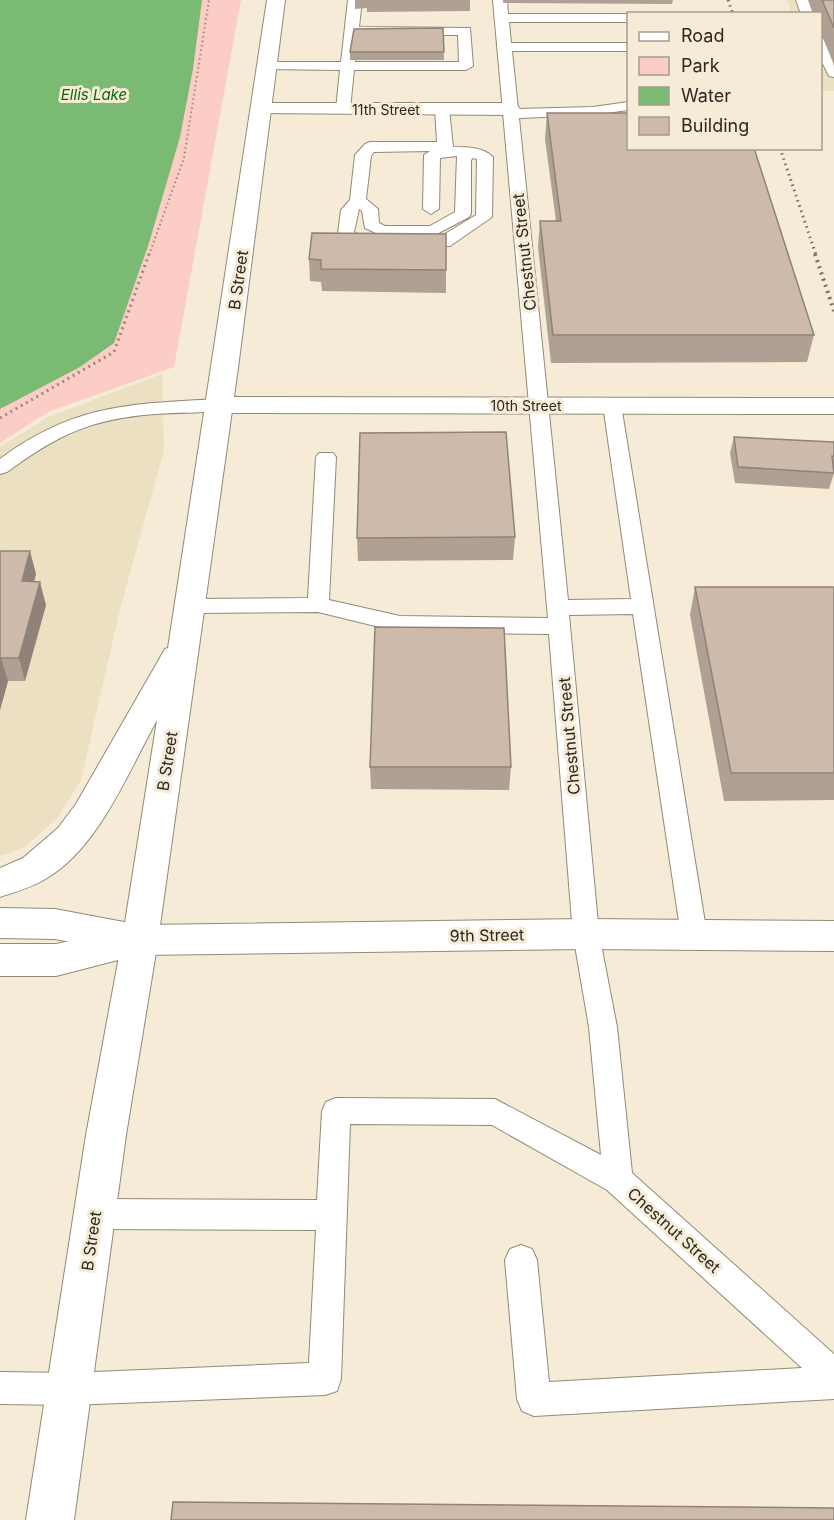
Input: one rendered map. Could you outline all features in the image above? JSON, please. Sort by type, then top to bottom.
[{"type":"main road","name":"B Street","points":[[51,1520],[95,1214],[140,940],[190,606],[276,0]]},
{"type":"main road","name":"11th Street","points":[[262,109],[510,111]]},
{"type":"main road","name":"10th Street","points":[[218,405],[834,405]]},
{"type":"main road","points":[[0,883],[34,868],[70,838],[88,813],[185,639]]},
{"type":"main road","name":"9th Street","points":[[0,923],[55,924],[140,940],[586,934],[834,936]]},
{"type":"main road","name":"9th Street","points":[[0,960],[56,960],[140,940]]},
{"type":"lane","points":[[343,109],[355,0]]},
{"type":"lane","points":[[465,38],[498,30],[627,18]]},
{"type":"lane","points":[[498,30],[627,47]]},
{"type":"lane","name":"Chestnut Street","points":[[498,30],[510,111],[540,405],[586,934],[603,1027],[618,1180],[834,1376]]},
{"type":"lane","points":[[267,66],[466,66],[465,31],[352,31]]},
{"type":"lane","points":[[822,46],[834,73]]},
{"type":"lane","points":[[510,111],[592,111],[627,106]]},
{"type":"lane","points":[[442,109],[445,148]]},
{"type":"lane","points":[[370,147],[445,148],[472,152],[485,157],[484,217],[444,242],[357,242],[346,233],[349,210],[358,201],[363,155],[370,147]]},
{"type":"lane","points":[[431,209],[432,155],[445,148]]},
{"type":"lane","points":[[358,201],[370,209],[372,225],[382,231],[433,231],[462,214],[463,158],[472,152]]},
{"type":"lane","points":[[0,468],[55,431],[78,422],[120,413],[218,405]]},
{"type":"lane","points":[[612,405],[694,935]]},
{"type":"lane","points":[[318,604],[326,457]]},
{"type":"lane","points":[[190,606],[318,604],[400,624],[558,617],[643,606]]},
{"type":"lane","points":[[0,1388],[70,1389],[325,1379],[336,1111],[495,1112],[618,1180]]},
{"type":"lane","points":[[95,1214],[331,1215]]},
{"type":"lane","points":[[521,1260],[534,1399],[834,1383]]},
{"type":"path","points":[[0,418],[114,352],[184,158],[209,0]]},
{"type":"shaded area","points":[[787,0],[834,0],[834,91],[822,91],[822,12],[792,12]]},
{"type":"shaded area","points":[[162,374],[164,450],[120,609],[81,780],[58,817],[25,847],[0,856],[0,447],[48,417]]},
{"type":"green space","name":"Ellis Lake","points":[[0,0],[241,0],[174,367],[48,412],[0,443]]},
{"type":"water","name":"Ellis Lake","points":[[0,0],[202,0],[193,69],[180,137],[149,243],[114,343],[80,367],[0,409]]},
{"type":"building","points":[[822,0],[834,0],[834,28]]},
{"type":"building","points":[[443,28],[444,52],[350,52],[354,29]]},
{"type":"building","points":[[547,113],[627,113],[627,150],[755,150],[814,335],[553,335],[540,221],[561,221]]},
{"type":"building","points":[[312,233],[446,234],[446,270],[321,269],[321,260],[309,259]]},
{"type":"building","points":[[506,432],[515,537],[357,538],[360,433]]},
{"type":"building","points":[[734,437],[834,442],[834,456],[832,456],[834,473],[738,467]]},
{"type":"building","points":[[0,551],[30,551],[22,581],[40,582],[19,658],[1,658],[0,662]]},
{"type":"building","points":[[695,587],[834,587],[834,773],[731,773]]},
{"type":"building","points":[[375,627],[504,628],[511,767],[370,767]]},
{"type":"building","points":[[173,1502],[834,1508],[834,1520],[171,1520]]},
{"type":"railway","points":[[728,0],[732,12]]},
{"type":"railway","points":[[781,150],[816,255]]},
{"type":"railway","points":[[815,254],[834,311]]}]
